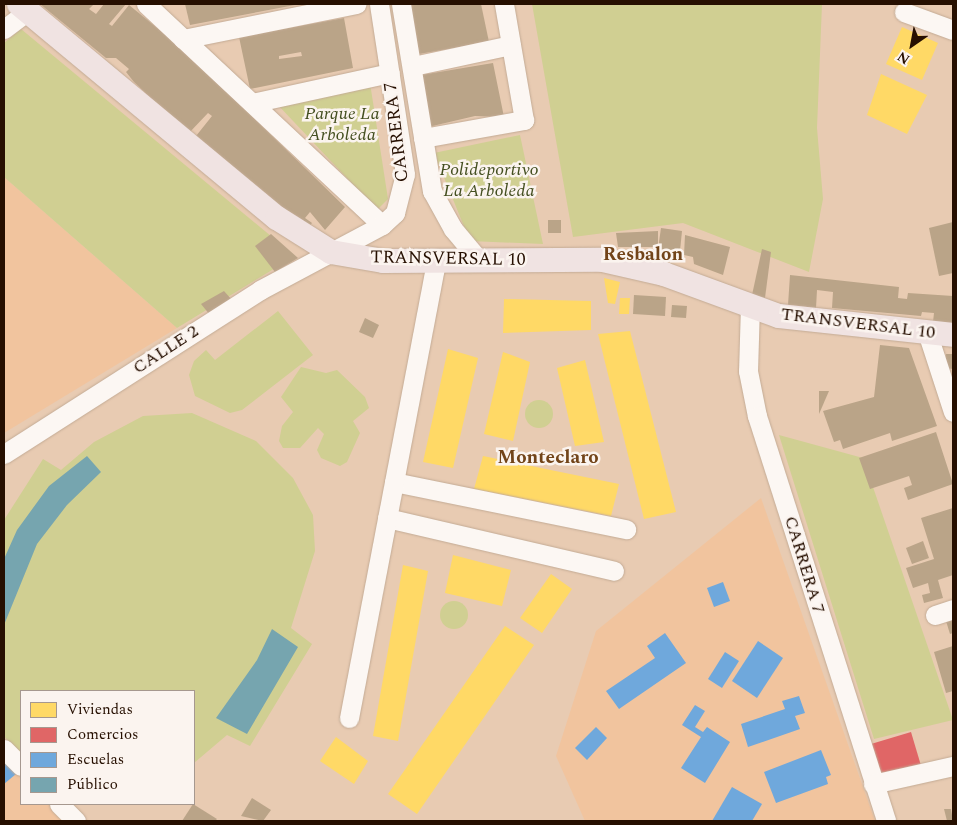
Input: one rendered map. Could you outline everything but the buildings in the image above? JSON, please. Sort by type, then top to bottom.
[{"type":"main road","name":"TRANSVERSAL 10","points":[[24,7],[277,218],[331,252],[383,261],[603,260],[664,274],[780,316],[953,335]]},
{"type":"street","points":[[146,4],[382,225]]},
{"type":"street","points":[[183,39],[357,4]]},
{"type":"street","name":"CARRERA 7","points":[[331,252],[382,225],[395,213],[404,190],[390,73],[379,4]]},
{"type":"street","name":"CARRERA 7","points":[[401,4],[413,66],[432,191],[453,229],[478,260]]},
{"type":"street","points":[[423,138],[524,120],[504,4]]},
{"type":"street","points":[[4,29],[24,7]]},
{"type":"street","points":[[904,12],[953,30]]},
{"type":"street","points":[[413,66],[511,45]]},
{"type":"street","points":[[252,103],[390,73]]},
{"type":"street","name":"CALLE 2","points":[[4,454],[260,290],[331,252]]},
{"type":"street","points":[[349,718],[436,261]]},
{"type":"street","name":"CARRERA 7","points":[[750,305],[748,371],[758,416],[886,821]]},
{"type":"street","points":[[927,332],[953,412]]},
{"type":"street","points":[[394,482],[626,529]]},
{"type":"street","points":[[387,518],[614,571]]},
{"type":"street","points":[[935,615],[953,609]]},
{"type":"street","points":[[4,749],[20,765]]},
{"type":"street","points":[[873,784],[953,766]]},
{"type":"street","points":[[60,805],[76,821]]},
{"type":"shaded area","points":[[4,177],[177,328],[4,433]]},
{"type":"shaded area","points":[[761,498],[875,821],[585,821],[556,756],[596,631]]},
{"type":"shaded area","points":[[4,751],[20,769],[20,805],[53,805],[68,821],[4,821]]},
{"type":"green space","points":[[532,4],[822,4],[817,128],[823,199],[809,272],[683,223],[573,237]]},
{"type":"green space","points":[[21,29],[295,256],[177,328],[4,177],[4,43]]},
{"type":"green space","name":"Parque La Arboleda","points":[[370,83],[388,199],[377,210],[277,104]]},
{"type":"green space","name":"Polideportivo La Arboleda","points":[[520,135],[543,244],[470,241],[434,153]]},
{"type":"green space","points":[[278,311],[313,355],[242,410],[230,413],[195,396],[189,375],[194,361],[206,350],[215,360]]},
{"type":"green space","points":[[301,367],[326,373],[337,370],[365,397],[369,408],[353,421],[360,433],[347,462],[340,466],[321,458],[317,450],[324,434],[318,428],[300,448],[283,448],[279,441],[282,426],[293,412],[281,397]]},
{"type":"green space","points":[[539,400],[549,404],[553,414],[549,424],[539,428],[529,424],[525,414],[529,404]]},
{"type":"green space","points":[[192,413],[256,441],[293,478],[313,515],[315,551],[291,628],[312,644],[250,746],[227,735],[195,762],[195,690],[20,690],[20,757],[4,736],[4,520],[43,459],[61,470],[94,442],[143,416]]},
{"type":"green space","points":[[779,435],[863,458],[953,720],[874,739]]},
{"type":"green space","points":[[454,601],[464,605],[468,615],[464,625],[454,629],[444,625],[440,615],[444,605]]},
{"type":"district","name":"Resbalon","points":[[643,255]]},
{"type":"district","name":"Monteclaro","points":[[548,458]]}]
